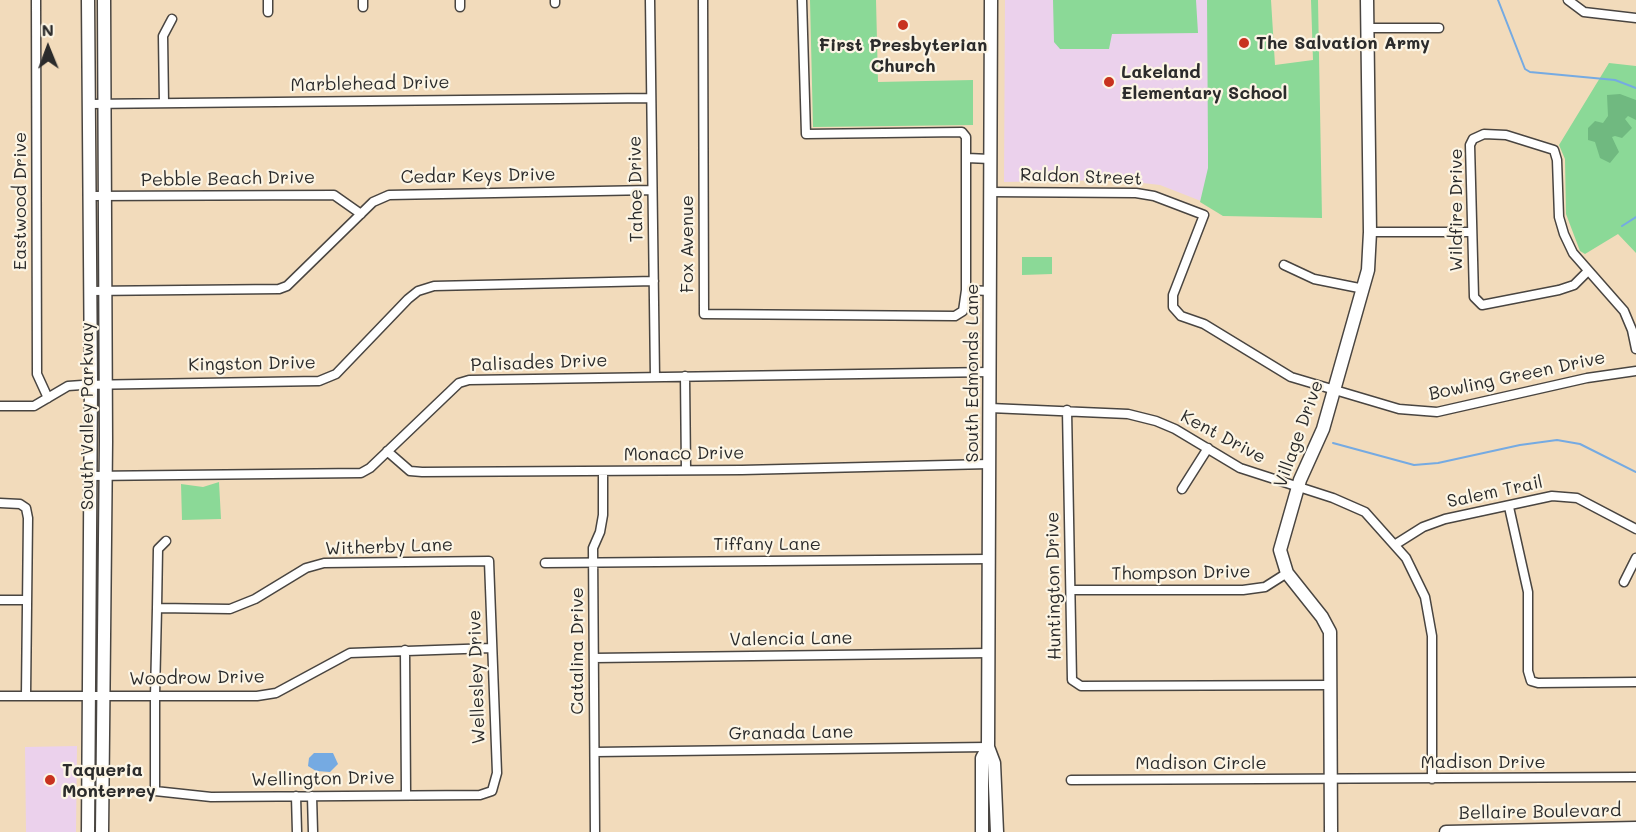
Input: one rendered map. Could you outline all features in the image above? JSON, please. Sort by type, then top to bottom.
[{"type":"main road","name":"South Valley Parkway","points":[[88,0],[91,384],[88,832]]},
{"type":"main road","name":"South Valley Parkway","points":[[102,832],[106,477],[104,0]]},
{"type":"main road","name":"South Edmonds Lane","points":[[991,0],[988,747],[994,763],[997,832]]},
{"type":"main road","name":"Village Drive","points":[[1331,832],[1330,632],[1322,617],[1287,573],[1281,556],[1281,544],[1298,488],[1321,437],[1364,289],[1370,232],[1367,0]]},
{"type":"main road","name":"South Edmonds Lane","points":[[982,832],[982,758],[988,747]]},
{"type":"main road","name":"Bellaire Boulevard","points":[[1446,832],[1636,828]]},
{"type":"street","name":"Eastwood Drive","points":[[36,0],[37,374],[48,398]]},
{"type":"street","points":[[268,0],[268,12]]},
{"type":"street","name":"Tahoe Drive","points":[[650,0],[655,377]]},
{"type":"street","name":"Fox Avenue","points":[[703,0],[704,314],[955,316],[963,311],[966,290],[966,137],[962,132],[806,134],[802,0]]},
{"type":"street","points":[[1568,0],[1584,12],[1636,18]]},
{"type":"street","points":[[164,103],[163,36],[172,19]]},
{"type":"street","points":[[1368,28],[1439,28]]},
{"type":"street","name":"Marblehead Drive","points":[[89,104],[651,98]]},
{"type":"street","name":"Wildfire Drive","points":[[1588,271],[1574,285],[1559,290],[1482,305],[1474,297],[1470,145],[1473,139],[1484,134],[1506,135],[1554,150],[1557,160],[1559,217],[1564,234],[1573,253],[1624,311],[1636,348]]},
{"type":"street","points":[[967,158],[990,159]]},
{"type":"street","name":"Cedar Keys Drive","points":[[90,291],[279,289],[294,281],[373,202],[389,195],[652,190]]},
{"type":"street","name":"Raldon Street","points":[[990,192],[1136,193],[1154,196],[1204,215]]},
{"type":"street","name":"Pebble Beach Drive","points":[[89,196],[334,195],[361,214]]},
{"type":"street","name":"Bowling Green Drive","points":[[1204,215],[1173,295],[1173,307],[1180,316],[1204,324],[1278,371],[1399,409],[1437,412],[1587,378],[1636,371]]},
{"type":"street","points":[[1370,232],[1472,232]]},
{"type":"street","points":[[1284,265],[1314,279],[1364,289]]},
{"type":"street","name":"Kingston Drive","points":[[0,406],[34,406],[68,386],[91,384],[319,381],[336,374],[408,299],[418,291],[434,286],[654,281]]},
{"type":"street","points":[[966,290],[990,291]]},
{"type":"street","name":"Palisades Drive","points":[[90,476],[361,473],[370,468],[459,383],[490,378],[990,372]]},
{"type":"street","points":[[685,376],[686,470]]},
{"type":"street","name":"Kent Drive","points":[[990,408],[1128,414],[1155,421],[1208,448],[1240,468],[1333,498],[1365,512],[1396,544],[1414,570],[1425,597],[1432,636],[1432,779]]},
{"type":"street","name":"Huntington Drive","points":[[1067,410],[1072,680],[1080,686],[1331,685]]},
{"type":"street","points":[[1182,489],[1208,448]]},
{"type":"street","name":"Monaco Drive","points":[[387,451],[410,471],[686,470],[989,464]]},
{"type":"street","name":"Catalina Drive","points":[[595,832],[593,549],[603,515],[603,471]]},
{"type":"street","name":"Salem Trail","points":[[1396,544],[1423,527],[1445,519],[1552,496],[1566,496],[1588,503],[1636,529]]},
{"type":"street","points":[[0,503],[15,503],[26,508],[28,518],[26,695]]},
{"type":"street","points":[[1509,507],[1528,592],[1528,671],[1531,681],[1538,683],[1636,682]]},
{"type":"street","points":[[155,696],[158,549],[166,541]]},
{"type":"street","points":[[1624,582],[1636,558]]},
{"type":"street","name":"Tiffany Lane","points":[[545,563],[989,559]]},
{"type":"street","name":"Witherby Lane","points":[[157,608],[230,609],[255,599],[306,568],[324,564],[489,561]]},
{"type":"street","name":"Wellesley Drive","points":[[489,561],[497,773],[492,791]]},
{"type":"street","name":"Thompson Drive","points":[[1072,590],[1243,590],[1265,587],[1287,573]]},
{"type":"street","points":[[0,600],[27,600]]},
{"type":"street","name":"Woodrow Drive","points":[[0,696],[257,696],[276,693],[350,652],[492,648]]},
{"type":"street","points":[[405,650],[406,795]]},
{"type":"street","name":"Valencia Lane","points":[[594,658],[989,653]]},
{"type":"street","name":"Wellington Drive","points":[[155,696],[155,790],[211,797],[480,795],[492,791]]},
{"type":"street","name":"Granada Lane","points":[[594,752],[988,747]]},
{"type":"street","name":"Madison Drive","points":[[1331,779],[1636,777]]},
{"type":"street","name":"Madison Circle","points":[[1071,780],[1331,779]]},
{"type":"street","points":[[297,796],[297,832]]},
{"type":"street","points":[[312,796],[313,832]]},
{"type":"shaded area","name":"Lakeland Elementary School","points":[[1005,0],[1212,0],[1216,165],[1206,203],[1160,185],[1117,180],[1004,182]]},
{"type":"shaded area","points":[[77,746],[76,832],[26,832],[25,747]]},
{"type":"green space","points":[[810,0],[876,0],[878,82],[973,80],[973,125],[813,127]]},
{"type":"green space","points":[[1053,0],[1196,0],[1198,33],[1112,34],[1109,49],[1060,49],[1054,42]]},
{"type":"green space","points":[[1207,0],[1271,0],[1275,65],[1313,60],[1311,0],[1318,0],[1322,218],[1223,216],[1200,202],[1208,168]]},
{"type":"green space","points":[[1609,63],[1636,66],[1636,253],[1618,234],[1585,254],[1580,251],[1566,214],[1565,159],[1559,145]]},
{"type":"green space","points":[[1620,94],[1636,100],[1636,120],[1628,116],[1625,119],[1632,128],[1622,138],[1612,137],[1619,152],[1610,163],[1600,158],[1595,142],[1588,140],[1588,128],[1595,121],[1603,123],[1608,116],[1607,95]]},
{"type":"green space","points":[[1022,257],[1052,257],[1052,274],[1022,275]]},
{"type":"green space","points":[[219,482],[221,519],[182,520],[181,484],[203,487]]},
{"type":"water","points":[[314,753],[333,753],[338,764],[330,772],[316,771],[308,766],[309,758]]},
{"type":"waterway","points":[[1498,0],[1525,69],[1530,72],[1615,80],[1636,88]]},
{"type":"waterway","points":[[1622,226],[1636,217]]},
{"type":"waterway","points":[[1333,443],[1414,465],[1438,463],[1520,445],[1557,440],[1580,444],[1636,472]]},
{"type":"place","name":"First Presbyterian Church","points":[[903,25]]},
{"type":"place","name":"The Salvation Army","points":[[1244,43]]},
{"type":"place","name":"Lakeland Elementary School","points":[[1109,82]]},
{"type":"place","name":"Taqueria Monterrey","points":[[50,780]]}]
